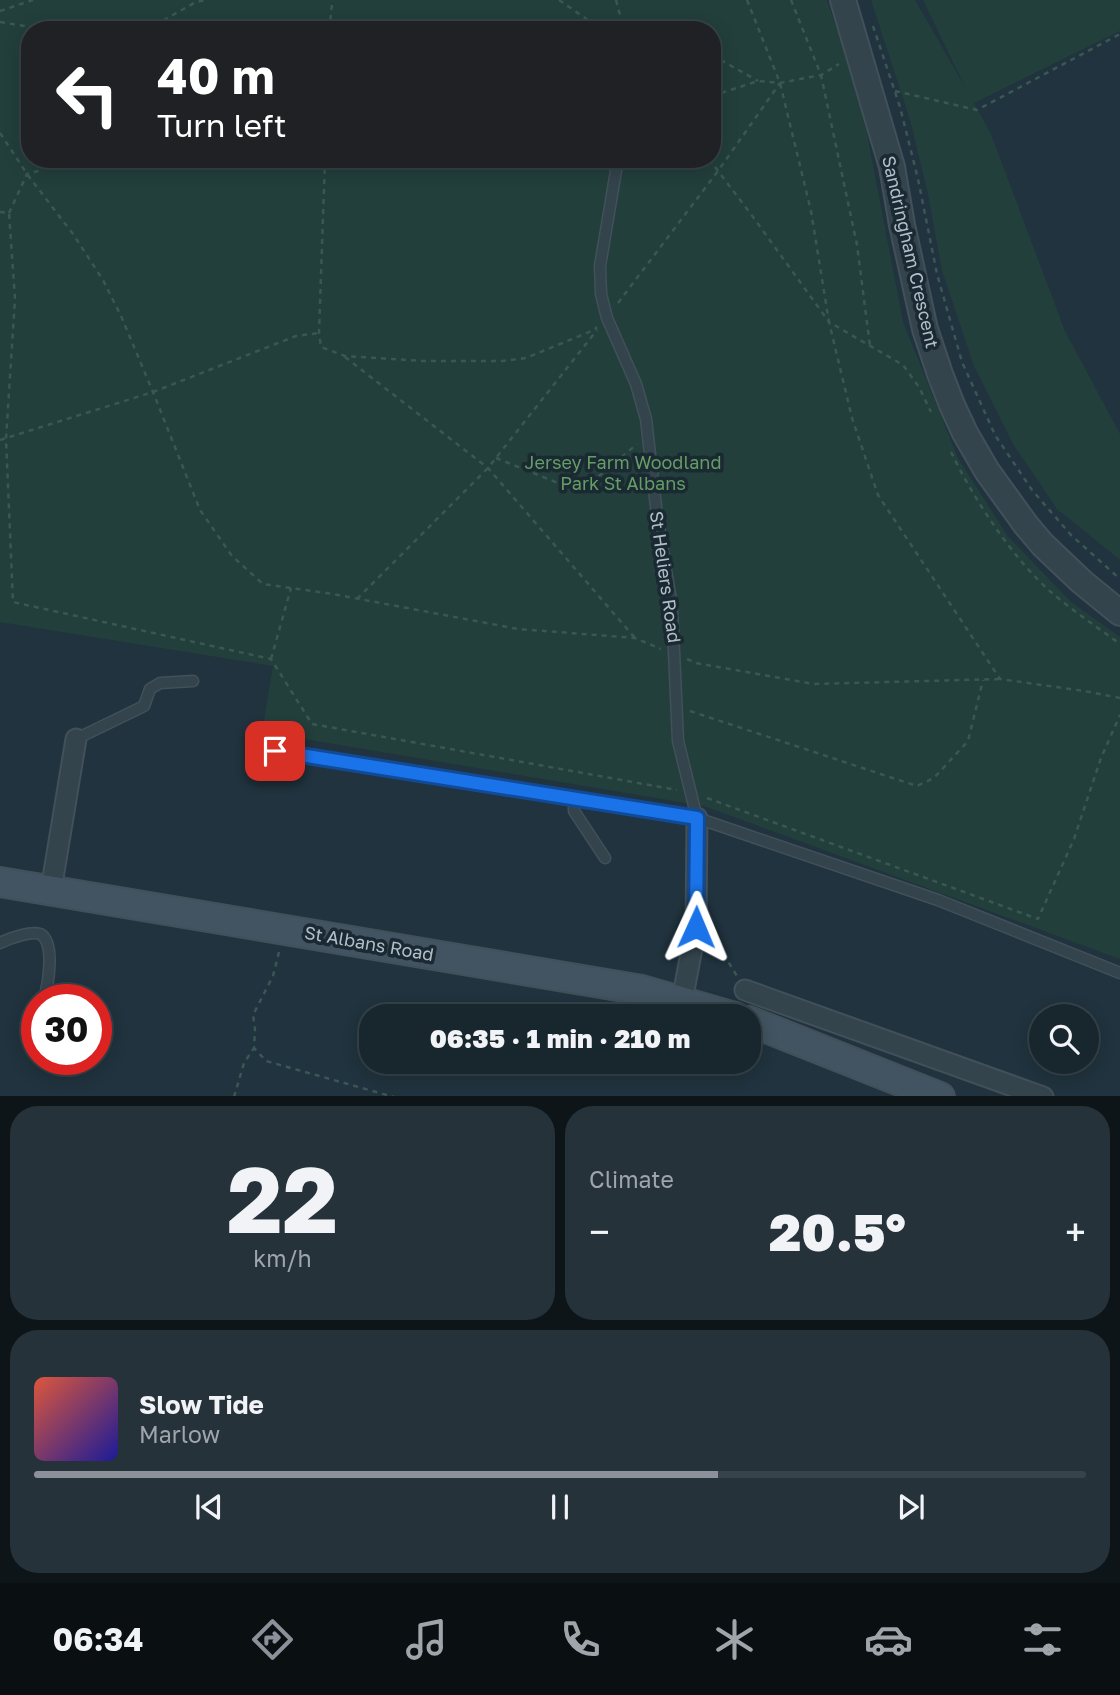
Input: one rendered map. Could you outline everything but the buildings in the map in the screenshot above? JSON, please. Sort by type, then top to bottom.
[{"type":"main road","name":"St Albans Road","points":[[0,882],[642,990],[694,1004]]},
{"type":"main road","points":[[761,1026],[937,1096]]},
{"type":"street","name":"Sandringham Crescent","points":[[843,0],[892,167],[925,329],[936,365],[965,433],[987,471],[1043,545],[1120,613]]},
{"type":"street","points":[[51,890],[76,739]]},
{"type":"street","name":"St Heliers Road","points":[[682,1000],[696,927],[697,818]]},
{"type":"street","points":[[745,990],[1040,1096]]},
{"type":"lane","name":"St Heliers Road","points":[[616,168],[600,266],[601,294],[607,318],[642,401],[672,607],[678,741],[697,818]]},
{"type":"lane","points":[[76,739],[144,706],[150,689],[160,683],[193,681]]},
{"type":"lane","points":[[275,751],[697,818],[937,900],[1120,973]]},
{"type":"lane","points":[[574,798],[574,811],[605,858]]},
{"type":"lane","points":[[0,943],[34,932],[41,935],[47,942],[50,959],[48,984]]},
{"type":"path","points":[[0,11],[33,0]]},
{"type":"path","points":[[162,21],[196,2],[206,0]]},
{"type":"path","points":[[330,21],[333,0]]},
{"type":"path","points":[[559,0],[590,21]]},
{"type":"path","points":[[616,0],[622,21]]},
{"type":"path","points":[[747,0],[780,82],[811,211],[829,322],[852,418],[878,495],[1000,679]]},
{"type":"path","points":[[791,0],[821,75],[857,245],[870,346]]},
{"type":"path","points":[[871,20],[895,92],[918,178],[937,274],[962,362],[995,435],[1032,490],[1071,535],[1120,579]]},
{"type":"path","points":[[0,22],[21,25]]},
{"type":"path","points":[[895,92],[977,110],[1120,34]]},
{"type":"path","points":[[721,93],[758,82],[780,82],[821,75],[837,66],[846,56]]},
{"type":"path","points":[[721,60],[758,82]]},
{"type":"path","points":[[721,167],[780,82]]},
{"type":"path","points":[[0,133],[21,165]]},
{"type":"path","points":[[23,168],[73,234],[103,280],[121,316],[200,510],[232,556],[263,584],[518,629],[635,638],[695,663],[814,684],[1000,679],[1120,698]]},
{"type":"path","points":[[27,174],[43,168]]},
{"type":"path","points":[[325,168],[319,333],[321,347],[345,356],[488,468],[635,638]]},
{"type":"path","points":[[716,168],[829,322],[903,365],[919,387],[931,412]]},
{"type":"path","points":[[357,599],[488,468],[607,318],[720,168]]},
{"type":"path","points":[[27,174],[9,213],[15,299],[6,439],[13,602],[271,659],[312,724],[691,793],[1038,919],[1074,839],[1101,758],[1120,715]]},
{"type":"path","points":[[0,212],[9,213]]},
{"type":"path","points":[[345,356],[475,361],[526,358],[594,330],[607,318]]},
{"type":"path","points":[[0,440],[153,392],[296,336],[319,333]]},
{"type":"path","points":[[496,457],[563,485],[592,482],[648,435]]},
{"type":"path","points":[[950,450],[987,515],[1019,560],[1051,592],[1120,644]]},
{"type":"path","points":[[271,659],[291,588]]},
{"type":"path","points":[[676,713],[687,710],[916,786],[934,778],[968,741],[983,680]]},
{"type":"path","points":[[696,927],[708,929],[745,990]]},
{"type":"path","points":[[233,1096],[244,1063],[254,1048],[253,1015],[273,976],[285,930]]},
{"type":"path","points":[[254,1048],[266,1061],[390,1096]]},
{"type":"green space","name":"Jersey Farm Woodland Park St Albans","points":[[0,0],[827,0],[861,102],[903,322],[958,458],[1007,535],[1070,601],[1120,637],[1120,959],[704,806],[262,732],[273,666],[0,622]]},
{"type":"green space","points":[[871,0],[915,0],[965,87],[923,0],[1120,0],[1120,31],[974,103],[991,134],[1065,331],[1120,434],[1120,560],[1057,509],[1013,444],[974,366],[942,271],[928,194],[910,120]]},
{"type":"route","points":[[275,751],[697,818],[696,927]]}]
